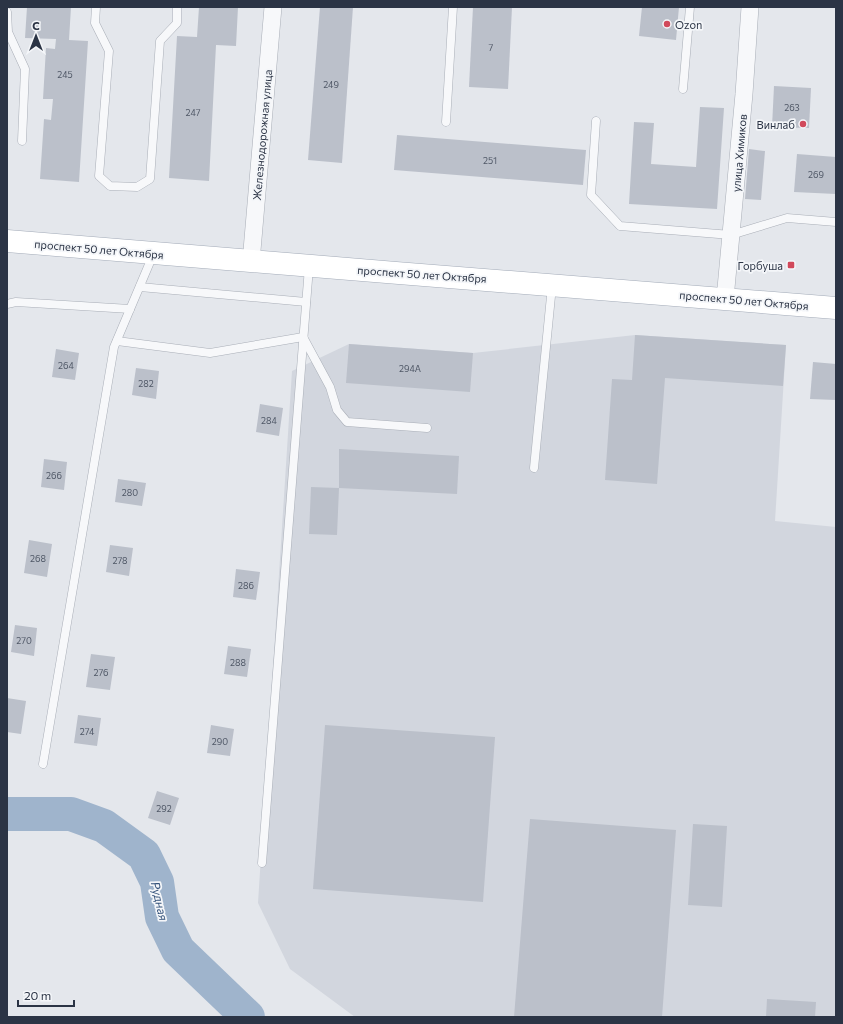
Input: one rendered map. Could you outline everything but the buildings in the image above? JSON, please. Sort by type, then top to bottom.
[{"type":"main road","name":"проспект 50 лет Октября","points":[[7,241],[251,262],[836,308]]},
{"type":"street","name":"Железнодорожная улица","points":[[251,262],[272,7]]},
{"type":"street","name":"улица Химиков","points":[[725,299],[744,94],[750,7]]},
{"type":"lane","points":[[96,7],[95,23],[109,51],[99,176],[110,186],[137,187],[150,179],[160,41],[177,23],[178,7]]},
{"type":"lane","points":[[446,122],[453,7]]},
{"type":"lane","points":[[683,89],[690,7]]},
{"type":"lane","points":[[7,12],[8,32],[26,69],[22,141]]},
{"type":"lane","points":[[596,121],[591,195],[620,226],[731,235],[787,218],[836,222]]},
{"type":"lane","points":[[43,764],[113,355],[117,341],[154,254]]},
{"type":"lane","points":[[262,863],[309,266]]},
{"type":"lane","points":[[534,468],[552,285]]},
{"type":"lane","points":[[140,287],[306,302]]},
{"type":"lane","points":[[7,304],[16,302],[130,309]]},
{"type":"lane","points":[[117,341],[210,353],[303,337]]},
{"type":"lane","points":[[303,337],[330,387],[337,410],[347,422],[427,428]]},
{"type":"shaded area","points":[[635,335],[786,345],[775,521],[836,527],[836,1017],[355,1017],[290,969],[258,903],[292,371],[349,344],[473,353]]},
{"type":"waterway","name":"Рудная","points":[[7,814],[71,814],[104,826],[144,855],[157,882],[162,917],[178,950],[248,1017]]},
{"type":"place","name":"Ozon","points":[[667,24]]},
{"type":"place","name":"Винлаб","points":[[803,124]]},
{"type":"place","name":"Горбуша","points":[[791,265]]}]
